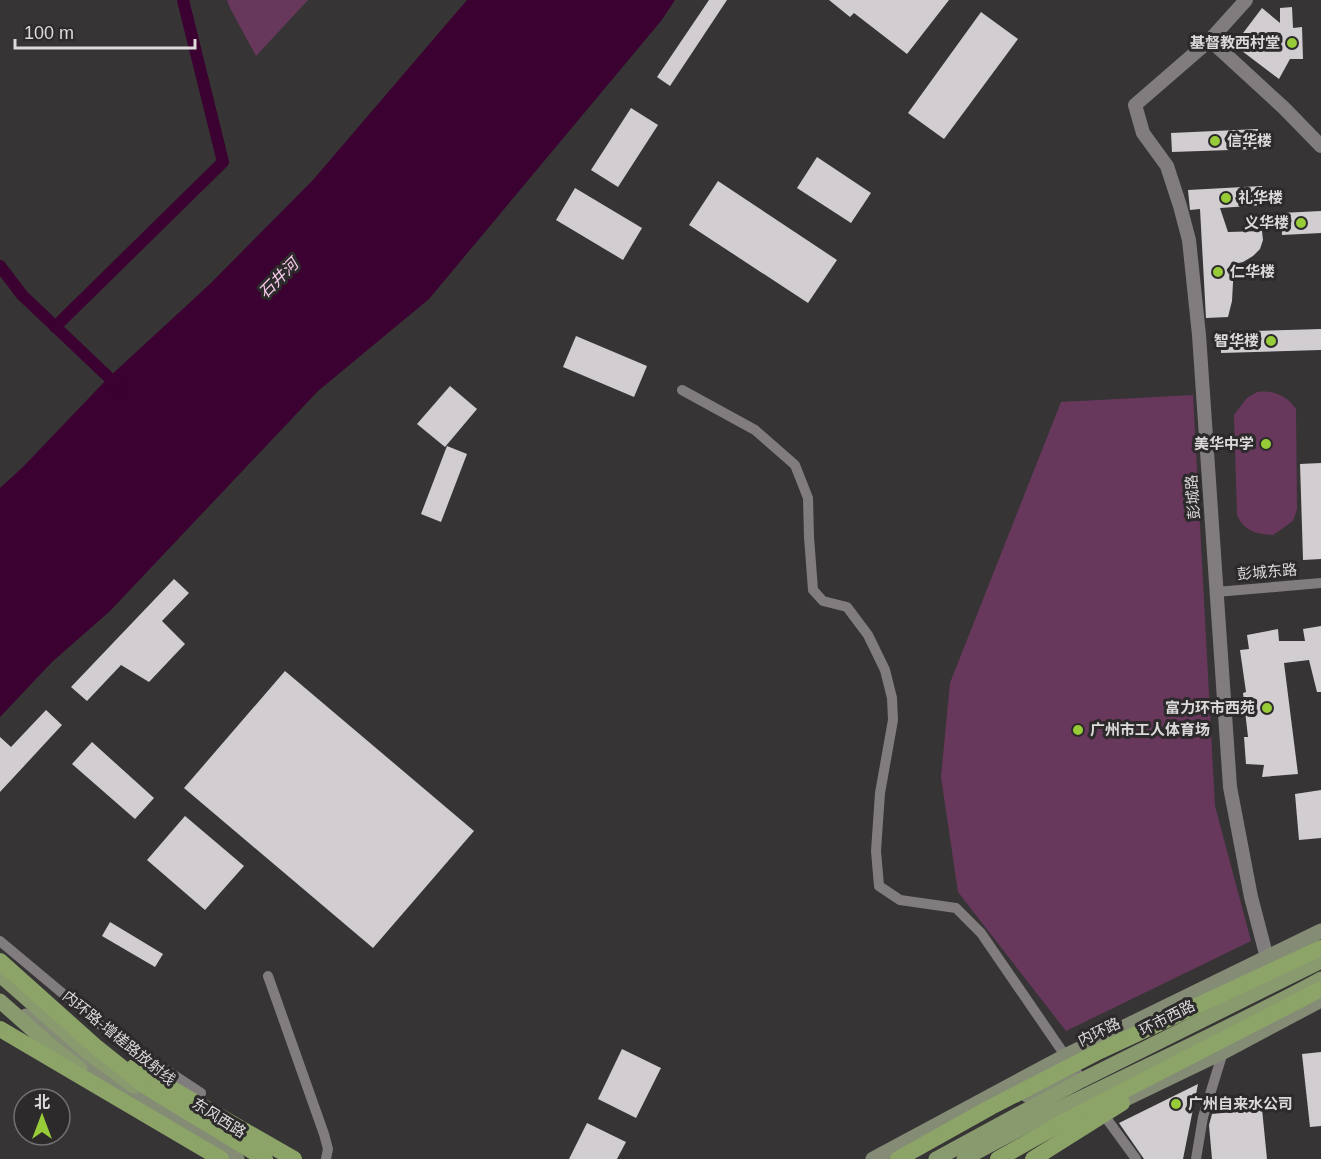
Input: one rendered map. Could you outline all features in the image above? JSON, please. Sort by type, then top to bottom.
[{"type":"highway","name":"内环路","points":[[901,1156],[1100,1051],[1321,948]]},
{"type":"highway","name":"内环路-增槎路放射线","points":[[0,961],[78,1031],[145,1086],[264,1159]]},
{"type":"highway","points":[[998,1159],[1124,1090],[1321,989]]},
{"type":"highway","points":[[0,1029],[221,1159]]},
{"type":"highway","points":[[78,1031],[137,1069],[294,1159]]},
{"type":"highway","points":[[0,1036],[40,1063],[200,1159]]},
{"type":"highway","points":[[1033,1159],[1216,1044]]},
{"type":"main road","points":[[901,1156],[1065,1056],[1267,958],[1301,946],[1321,931]]},
{"type":"main road","name":"环市西路","points":[[936,1159],[1082,1080],[1291,978],[1321,961]]},
{"type":"main road","name":"东风西路","points":[[0,975],[115,1073],[251,1159]]},
{"type":"main road","points":[[1008,1159],[1101,1111],[1321,979]]},
{"type":"main road","points":[[1175,1035],[1203,989]]},
{"type":"main road","points":[[0,996],[105,1076],[181,1126],[237,1159]]},
{"type":"main road","points":[[964,1159],[1054,1110],[1321,1000]]},
{"type":"main road","points":[[3,1005],[52,1048],[113,1096],[213,1159]]},
{"type":"main road","points":[[115,1073],[151,1087],[194,1109],[277,1159]]},
{"type":"main road","points":[[873,1159],[901,1156],[1021,1097],[1082,1080]]},
{"type":"main road","points":[[1054,1110],[1101,1111]]},
{"type":"street","points":[[1246,0],[1210,40],[1284,108],[1321,146]]},
{"type":"street","name":"彭城路","points":[[1210,40],[1135,105],[1143,133],[1167,166],[1189,240],[1197,311],[1230,787],[1239,842],[1267,958]]},
{"type":"street","points":[[682,390],[755,430],[795,465],[808,498],[813,590],[823,601],[847,607],[868,635],[885,670],[892,698],[893,720],[880,793],[876,851],[879,886],[900,900],[956,908],[981,933],[1082,1080]]},
{"type":"street","name":"彭城东路","points":[[1216,592],[1321,583]]},
{"type":"street","points":[[1240,972],[1265,966],[1301,946],[1321,939]]},
{"type":"street","points":[[0,941],[110,1033],[201,1093],[194,1109]]},
{"type":"street","points":[[1291,978],[1301,946]]},
{"type":"street","points":[[268,976],[324,1134],[328,1149],[326,1159]]},
{"type":"street","points":[[1196,1159],[1216,1044]]},
{"type":"street","points":[[1101,1111],[1136,1159]]},
{"type":"shaded area","points":[[227,0],[308,0],[256,56]]},
{"type":"shaded area","points":[[1257,392],[1279,394],[1296,409],[1297,509],[1293,521],[1273,535],[1251,531],[1243,525],[1237,515],[1234,415],[1247,398]]},
{"type":"shaded area","name":"广州市工人体育场","points":[[1193,395],[1215,806],[1251,941],[1066,1031],[958,892],[941,777],[950,683],[1061,402]]},
{"type":"water","name":"石井河","points":[[467,0],[675,0],[661,21],[429,299],[318,391],[110,611],[52,662],[0,717],[0,488],[108,378],[210,284],[313,180]]},
{"type":"building","points":[[709,0],[727,0],[670,86],[657,77]]},
{"type":"building","points":[[829,0],[949,0],[907,54],[854,13],[850,17]]},
{"type":"building","points":[[1292,7],[1293,28],[1302,27],[1303,59],[1290,59],[1279,79],[1234,45],[1262,8],[1280,23],[1280,8]]},
{"type":"building","points":[[981,12],[1018,39],[944,139],[908,113]]},
{"type":"building","points":[[631,108],[658,125],[618,187],[591,170]]},
{"type":"building","name":"信华楼","points":[[1258,129],[1259,149],[1172,152],[1171,133]]},
{"type":"building","points":[[817,157],[871,193],[851,223],[797,188]]},
{"type":"building","points":[[718,181],[837,260],[808,303],[689,225]]},
{"type":"building","name":"仁华楼","points":[[1262,186],[1264,205],[1220,208],[1228,232],[1262,231],[1263,240],[1260,249],[1253,256],[1234,264],[1232,301],[1228,317],[1206,318],[1200,209],[1190,210],[1188,190]]},
{"type":"building","points":[[575,188],[642,228],[623,260],[556,220]]},
{"type":"building","name":"义华楼","points":[[1321,211],[1321,233],[1282,235],[1281,213]]},
{"type":"building","name":"智华楼","points":[[1321,329],[1321,350],[1221,353],[1221,332]]},
{"type":"building","points":[[576,336],[647,366],[634,397],[563,367]]},
{"type":"building","points":[[450,386],[477,409],[445,447],[417,424]]},
{"type":"building","points":[[447,446],[467,454],[441,522],[421,514]]},
{"type":"building","points":[[1321,463],[1321,559],[1303,560],[1300,464]]},
{"type":"building","points":[[174,579],[189,593],[162,621],[185,644],[149,682],[121,665],[87,701],[71,687]]},
{"type":"building","name":"富力环市西苑","points":[[1321,626],[1321,692],[1317,692],[1309,660],[1284,663],[1298,774],[1262,777],[1264,765],[1246,764],[1244,737],[1248,737],[1243,693],[1246,692],[1240,650],[1249,649],[1247,635],[1278,629],[1279,641],[1305,641],[1303,629]]},
{"type":"building","points":[[285,671],[474,831],[373,948],[184,788]]},
{"type":"building","points":[[46,710],[62,725],[0,792],[0,737],[11,747]]},
{"type":"building","points":[[92,742],[154,798],[135,819],[72,764]]},
{"type":"building","points":[[1321,790],[1321,838],[1299,840],[1295,794]]},
{"type":"building","points":[[185,816],[244,866],[205,910],[147,860]]},
{"type":"building","points":[[110,922],[163,954],[155,967],[102,936]]},
{"type":"building","points":[[622,1049],[661,1068],[636,1118],[598,1099]]},
{"type":"building","points":[[1321,1052],[1321,1126],[1310,1127],[1302,1054]]},
{"type":"building","name":"广州自来水公司","points":[[1198,1084],[1183,1159],[1144,1159],[1119,1123]]},
{"type":"building","points":[[1262,1109],[1267,1159],[1212,1159],[1209,1125],[1212,1114]]},
{"type":"building","points":[[587,1123],[626,1142],[617,1159],[569,1159]]},
{"type":"waterway","points":[[55,327],[223,162],[183,0]]},
{"type":"waterway","points":[[0,266],[22,295],[121,389]]},
{"type":"place","name":"基督教西村堂","points":[[1292,43]]},
{"type":"place","name":"信华楼","points":[[1215,141]]},
{"type":"place","name":"礼华楼","points":[[1226,198]]},
{"type":"place","name":"义华楼","points":[[1301,223]]},
{"type":"place","name":"仁华楼","points":[[1218,272]]},
{"type":"place","name":"智华楼","points":[[1271,341]]},
{"type":"place","name":"美华中学","points":[[1266,444]]},
{"type":"place","name":"富力环市西苑","points":[[1267,708]]},
{"type":"place","name":"广州市工人体育场","points":[[1078,730]]},
{"type":"place","name":"广州自来水公司","points":[[1176,1104]]}]
